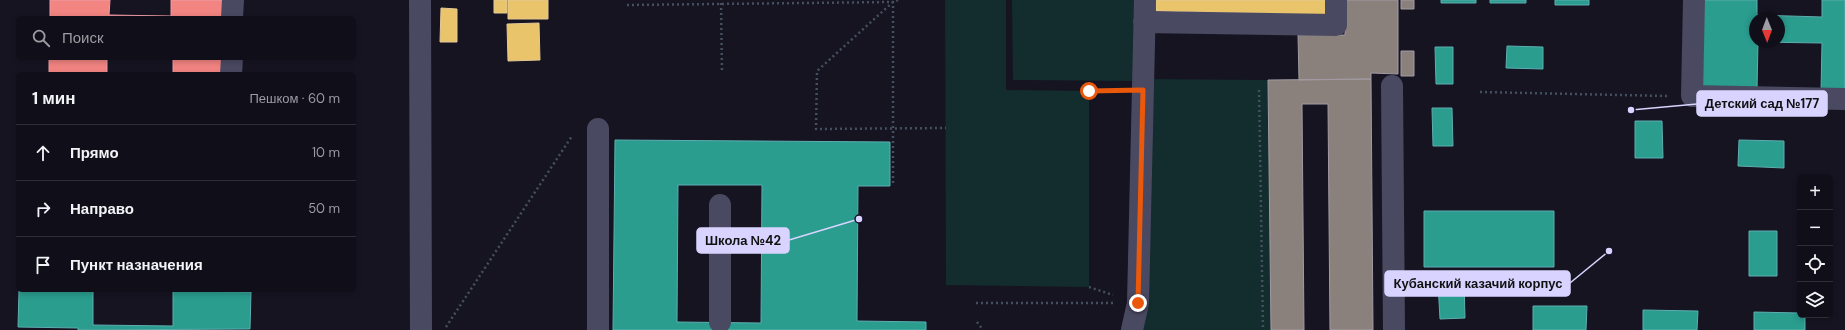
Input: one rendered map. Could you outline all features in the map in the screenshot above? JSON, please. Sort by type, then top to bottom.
[{"type":"lane","points":[[232,16],[233,0]]},
{"type":"lane","points":[[420,0],[421,330]]},
{"type":"lane","points":[[1132,330],[1138,303],[1145,0]]},
{"type":"lane","points":[[1144,22],[1336,25],[1336,0]]},
{"type":"lane","points":[[1694,0],[1692,96],[1845,99]]},
{"type":"lane","points":[[231,72],[232,60]]},
{"type":"lane","points":[[1392,86],[1394,330]]},
{"type":"lane","points":[[587,129],[598,330]]},
{"type":"lane","points":[[720,205],[720,322]]},
{"type":"path","points":[[898,0],[817,71],[816,129],[946,128]]},
{"type":"path","points":[[627,5],[894,2]]},
{"type":"path","points":[[893,186],[894,2]]},
{"type":"path","points":[[721,3],[722,72]]},
{"type":"path","points":[[1089,91],[1143,90]]},
{"type":"path","points":[[1260,90],[1263,330]]},
{"type":"path","points":[[1480,92],[1692,96]]},
{"type":"path","points":[[444,330],[587,129]]},
{"type":"path","points":[[976,302],[1138,303]]},
{"type":"path","points":[[977,322],[983,330]]},
{"type":"green space","points":[[945,0],[1006,0],[1006,90],[1089,91],[1089,287],[946,285]]},
{"type":"green space","points":[[1012,0],[1134,0],[1134,81],[1013,80]]},
{"type":"green space","points":[[1143,79],[1268,80],[1271,330],[1132,330]]},
{"type":"building: Жильё","points":[[494,0],[507,0],[507,13],[494,13]]},
{"type":"building: Жильё","points":[[508,0],[548,0],[548,19],[508,19]]},
{"type":"building: Жильё","points":[[1156,0],[1329,0],[1329,15],[1156,11]]},
{"type":"building: Жильё","points":[[441,8],[457,9],[457,42],[440,42]]},
{"type":"building: Жильё","points":[[539,23],[540,60],[508,61],[507,24]]},
{"type":"building: Школы","points":[[1441,0],[1476,0],[1476,3],[1441,3]]},
{"type":"building: Школы","points":[[1490,0],[1526,0],[1526,3],[1490,3]]},
{"type":"building: Школы","points":[[1555,0],[1589,0],[1589,5],[1555,5]]},
{"type":"building: Школы","points":[[1704,0],[1757,0],[1757,12],[1749,12],[1749,48],[1758,48],[1757,89],[1702,88]]},
{"type":"building: Школы","points":[[1822,0],[1845,0],[1845,91],[1821,91],[1822,43],[1785,42],[1785,16],[1822,17]]},
{"type":"building: Школы","points":[[1507,46],[1543,47],[1543,69],[1506,68]]},
{"type":"building: Школы","points":[[1435,47],[1453,47],[1453,84],[1436,84]]},
{"type":"building: Школы","points":[[1432,108],[1452,108],[1453,146],[1433,146]]},
{"type":"building: Школы","points":[[1635,121],[1662,121],[1663,158],[1635,158]]},
{"type":"building: Школы","points":[[615,140],[890,142],[890,186],[858,186],[857,321],[926,322],[926,330],[613,330]],"holes":[[[678,185],[762,185],[761,323],[677,322]]]},
{"type":"building: Школы","points":[[1739,140],[1784,141],[1784,168],[1738,166]]},
{"type":"building: Школы","points":[[1424,211],[1554,211],[1554,267],[1424,267]]},
{"type":"building: Школы","points":[[1749,231],[1777,231],[1777,276],[1749,276]]},
{"type":"building: Школы","points":[[1464,282],[1465,318],[1440,319],[1438,283]]},
{"type":"building: Школы","points":[[19,292],[93,292],[93,325],[173,326],[173,292],[251,292],[250,329],[78,330],[78,328],[18,327]]},
{"type":"building: Школы","points":[[1533,306],[1587,306],[1586,330],[1533,330]]},
{"type":"building: Школы","points":[[1643,310],[1698,311],[1697,330],[1643,330]]},
{"type":"building: Школы","points":[[1754,312],[1797,313],[1797,318],[1805,318],[1805,330],[1754,330]]},
{"type":"building: Медицина","points":[[50,0],[110,0],[109,15],[171,16],[50,16]]},
{"type":"building: Медицина","points":[[171,0],[229,0],[228,16],[171,16]]},
{"type":"building: Медицина","points":[[49,60],[107,60],[107,72],[49,72]]},
{"type":"building: Медицина","points":[[173,60],[227,60],[227,72],[173,72]]},
{"type":"building: Промзона","points":[[1345,0],[1398,0],[1398,74],[1371,73],[1371,79],[1299,80],[1298,35],[1345,35]]},
{"type":"building: Промзона","points":[[1401,0],[1414,0],[1414,9],[1401,9]]},
{"type":"building: Промзона","points":[[1401,51],[1414,51],[1414,76],[1401,76]]},
{"type":"building: Промзона","points":[[1371,79],[1373,330],[1330,330],[1328,104],[1302,104],[1304,330],[1271,330],[1268,80]]},
{"type":"place","name":"Детский сад №177","points":[[1631,110]]},
{"type":"place","name":"Школа №42","points":[[859,219]]},
{"type":"place","name":"Кубанский казачий корпус","points":[[1609,251]]},
{"type":"route","points":[[1089,91],[1143,90],[1138,303]]}]
